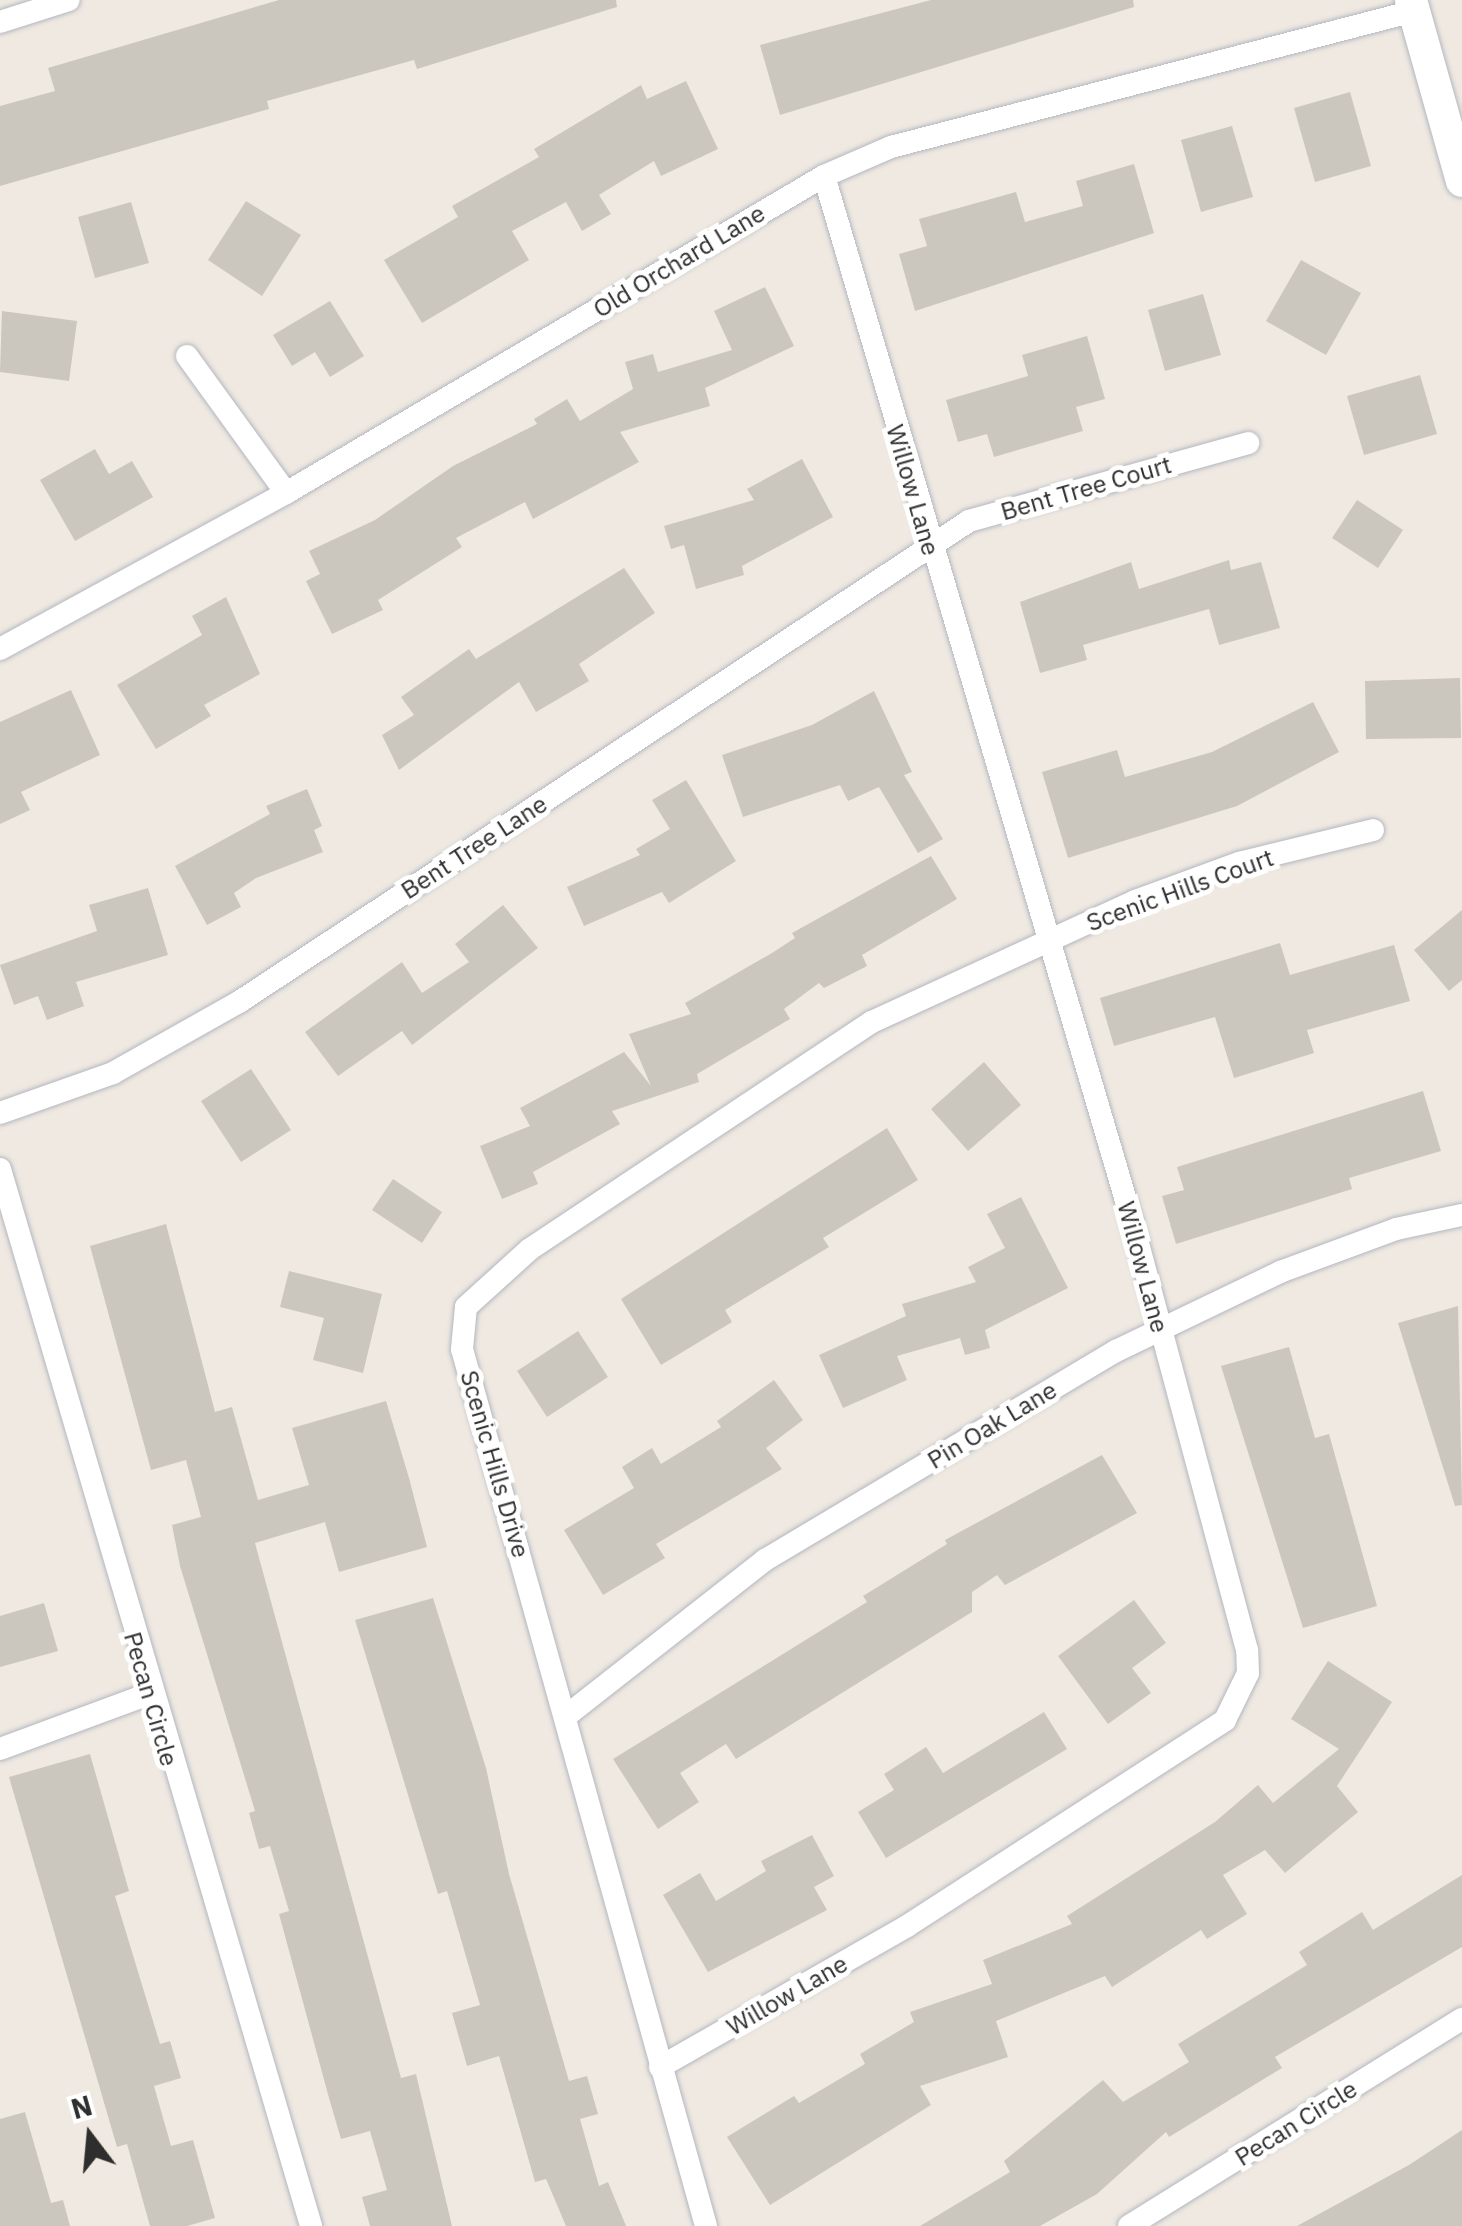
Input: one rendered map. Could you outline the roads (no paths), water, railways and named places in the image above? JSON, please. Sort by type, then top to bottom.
[{"type":"street","points":[[0,22],[68,0]]},
{"type":"street","points":[[1412,6],[1462,181]]},
{"type":"street","name":"Old Orchard Lane","points":[[0,650],[286,493],[824,176],[891,147],[1412,6]]},
{"type":"street","name":"Willow Lane","points":[[660,2067],[908,1926],[1225,1720],[1236,1706],[1248,1650],[1161,1330],[928,544],[824,176]]},
{"type":"street","points":[[186,356],[286,493]]},
{"type":"street","name":"Bent Tree Court","points":[[928,544],[969,521],[1248,443]]},
{"type":"street","name":"Bent Tree Lane","points":[[0,1113],[113,1073],[238,1002],[928,544]]},
{"type":"street","name":"Scenic Hills Court","points":[[1046,940],[1240,863],[1373,830]]},
{"type":"street","name":"Scenic Hills Drive","points":[[706,2226],[462,1349],[466,1307],[530,1249],[872,1022],[1046,940]]},
{"type":"street","name":"Pecan Circle","points":[[0,1170],[149,1694],[311,2226]]},
{"type":"street","name":"Pin Oak Lane","points":[[566,1716],[765,1560],[1161,1330],[1280,1272],[1396,1229],[1462,1215]]},
{"type":"street","points":[[0,1749],[149,1694]]},
{"type":"street","name":"Pecan Circle","points":[[1130,2226],[1462,2019]]}]
